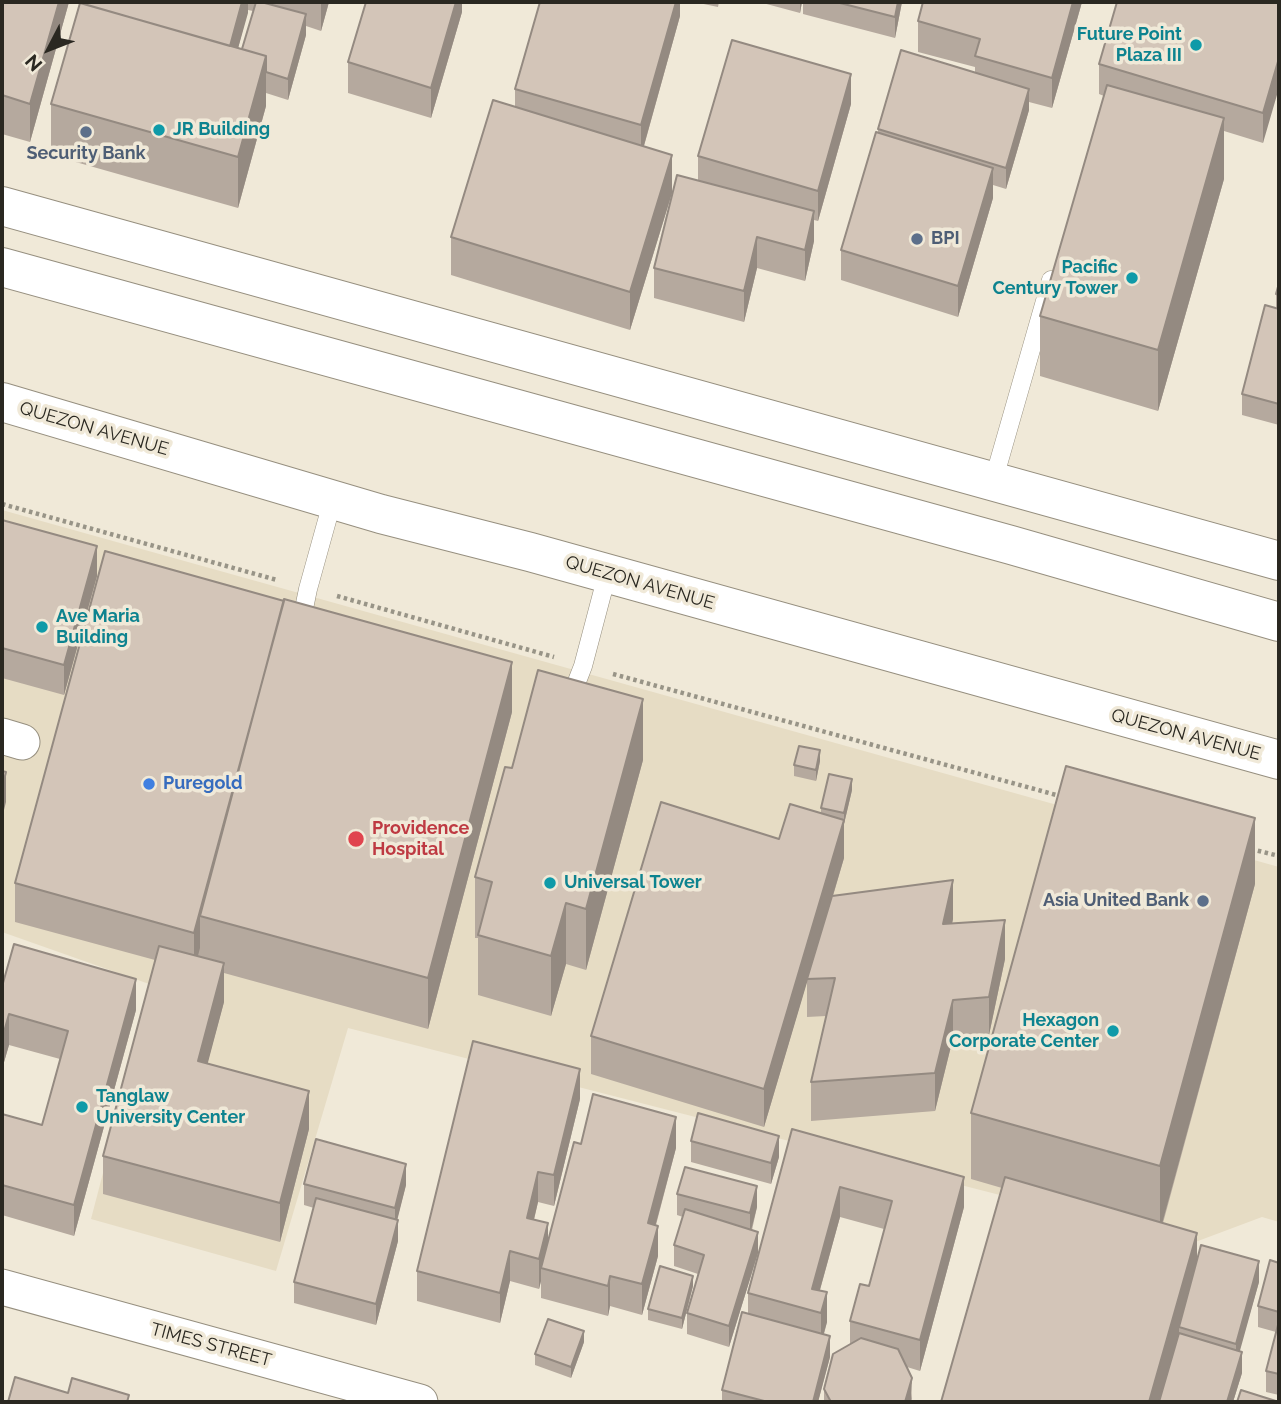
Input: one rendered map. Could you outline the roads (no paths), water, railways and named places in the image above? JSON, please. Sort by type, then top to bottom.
[{"type":"main road","points":[[2,206],[1279,561]]},
{"type":"main road","points":[[2,267],[1011,545],[1279,622]]},
{"type":"main road","name":"QUEZON AVENUE","points":[[2,402],[333,499],[1279,760]]},
{"type":"street","name":"TIMES STREET","points":[[2,1287],[420,1402]]},
{"type":"lane","points":[[993,482],[1056,262]]},
{"type":"lane","points":[[297,640],[333,499]]},
{"type":"lane","points":[[564,712],[583,666],[607,575]]},
{"type":"place","name":"Future Point Plaza III","points":[[1196,45]]},
{"type":"place","name":"JR Building","points":[[159,130]]},
{"type":"place","name":"Security Bank","points":[[86,132]]},
{"type":"place","name":"BPI","points":[[917,239]]},
{"type":"place","name":"Pacific Century Tower","points":[[1132,278]]},
{"type":"place","name":"Ave Maria Building","points":[[42,627]]},
{"type":"place","name":"Puregold","points":[[149,784]]},
{"type":"place","name":"Providence Hospital","points":[[356,839]]},
{"type":"place","name":"Universal Tower","points":[[550,883]]},
{"type":"place","name":"Asia United Bank","points":[[1203,901]]},
{"type":"place","name":"Hexagon Corporate Center","points":[[1113,1031]]},
{"type":"place","name":"Tanglaw University Center","points":[[82,1107]]}]
